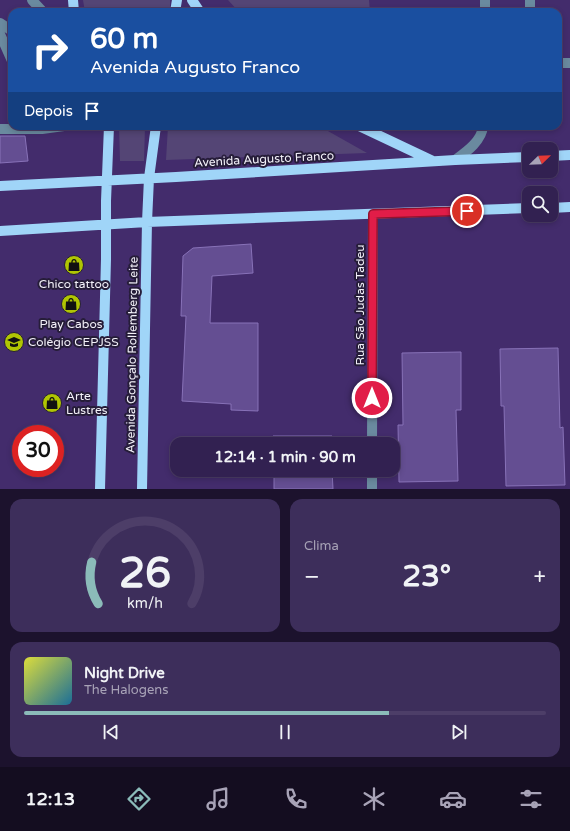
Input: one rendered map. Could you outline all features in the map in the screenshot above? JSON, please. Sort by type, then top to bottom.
[{"type":"main road","points":[[100,489],[109,130]]},
{"type":"main road","name":"Avenida Gonçalo Rollemberg Leite","points":[[142,489],[147,222],[149,178],[155,130]]},
{"type":"main road","points":[[367,130],[434,162]]},
{"type":"main road","points":[[558,156],[570,155]]},
{"type":"main road","name":"Avenida Augusto Franco","points":[[0,186],[522,157]]},
{"type":"main road","points":[[558,208],[570,207]]},
{"type":"main road","points":[[0,232],[147,222],[522,208]]},
{"type":"street","points":[[32,0],[39,8]]},
{"type":"street","points":[[0,34],[8,52]]},
{"type":"street","points":[[455,160],[478,140],[483,130]]},
{"type":"street","name":"Rua São Judas Tadeu","points":[[372,437],[373,214]]},
{"type":"street","points":[[372,477],[372,489]]},
{"type":"shaded area","points":[[83,0],[170,0],[170,8],[84,8]]},
{"type":"shaded area","points":[[228,0],[369,0],[370,8],[235,8]]},
{"type":"shaded area","points":[[119,130],[145,130],[144,161],[120,161]]},
{"type":"shaded area","points":[[168,130],[326,130],[367,153],[166,160]]},
{"type":"building","points":[[0,136],[25,136],[28,161],[0,163]]},
{"type":"building","points":[[251,244],[253,273],[212,276],[210,323],[258,323],[258,411],[231,410],[231,404],[182,401],[186,316],[181,316],[183,256],[193,248]]},
{"type":"building","points":[[558,348],[560,428],[563,427],[565,485],[506,486],[504,406],[501,406],[500,349]]},
{"type":"building","points":[[461,352],[461,410],[456,410],[458,481],[399,482],[400,437],[398,437],[398,425],[403,425],[402,353]]},
{"type":"building","points":[[273,436],[332,436],[332,437]]},
{"type":"building","points":[[274,477],[332,477],[333,489],[274,489]]},
{"type":"place","name":"Chico tattoo","points":[[74,265]]},
{"type":"place","name":"Play Cabos","points":[[71,304]]},
{"type":"place","name":"Colégio CEPJSS","points":[[14,342]]},
{"type":"place","name":"Arte Lustres","points":[[52,403]]},
{"type":"route","points":[[372,398],[373,214],[467,211]]}]
